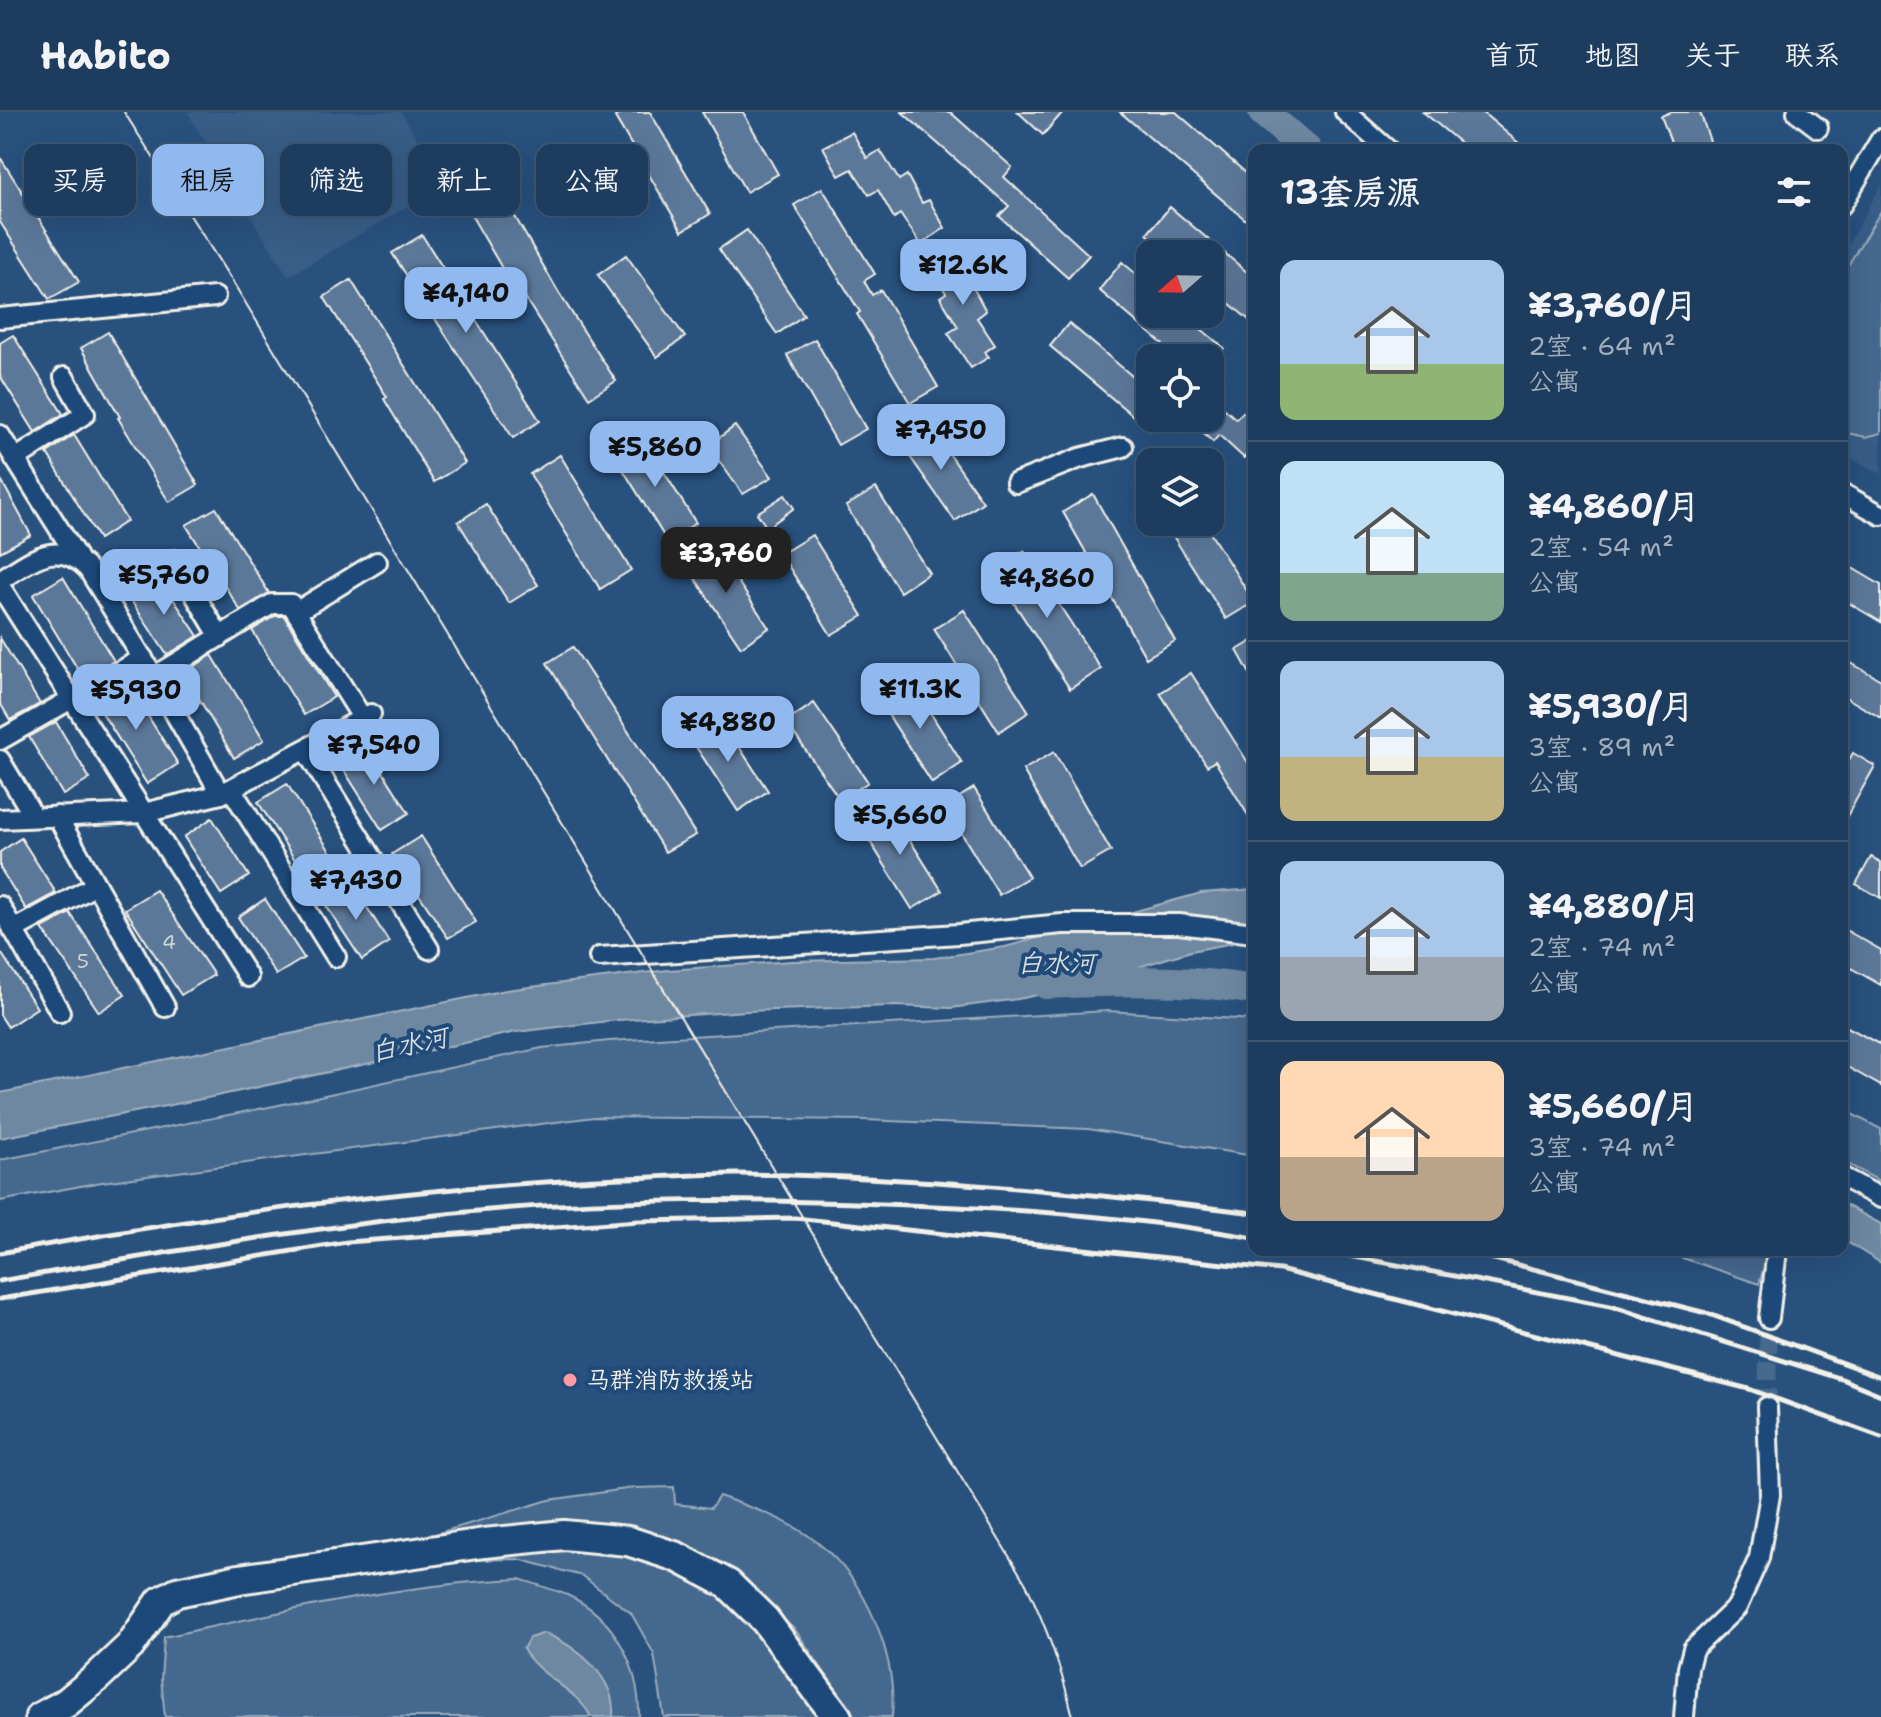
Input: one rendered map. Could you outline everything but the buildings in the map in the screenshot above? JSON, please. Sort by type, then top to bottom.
[{"type":"highway","points":[[40,1717],[66,1703],[95,1679],[130,1646],[161,1601],[177,1592],[239,1579],[484,1543],[564,1535],[628,1541],[677,1557],[728,1584],[765,1620],[837,1717]]},
{"type":"street","points":[[1345,112],[1381,144]]},
{"type":"street","points":[[1797,112],[1818,128]]},
{"type":"street","points":[[1848,194],[1879,145]]},
{"type":"street","points":[[0,318],[215,297]]},
{"type":"street","points":[[15,459],[85,414],[64,377]]},
{"type":"street","points":[[0,435],[77,557],[88,569],[226,792],[336,957]]},
{"type":"street","points":[[1016,483],[1080,458],[1123,447]]},
{"type":"street","points":[[1848,496],[1881,515]]},
{"type":"street","points":[[0,580],[38,556],[61,552],[77,557]]},
{"type":"street","points":[[174,560],[220,637]]},
{"type":"street","points":[[296,612],[377,562]]},
{"type":"street","points":[[0,586],[248,977]]},
{"type":"street","points":[[0,819],[144,813],[226,792],[367,717],[291,604],[272,604],[154,677]]},
{"type":"street","points":[[0,740],[143,658]]},
{"type":"street","points":[[306,751],[429,949]]},
{"type":"street","points":[[0,760],[34,817]]},
{"type":"street","points":[[57,816],[165,1007]]},
{"type":"street","points":[[13,930],[96,885]]},
{"type":"street","points":[[0,906],[60,1012]]},
{"type":"street","points":[[599,957],[959,934],[1062,924],[1179,924],[1248,932]]},
{"type":"street","points":[[1848,1180],[1881,1198]]},
{"type":"street","points":[[1769,1318],[1776,1256]]},
{"type":"street","points":[[1684,1717],[1688,1668],[1693,1649],[1737,1607],[1759,1558],[1770,1495],[1767,1407]]},
{"type":"shaded area","points":[[187,112],[401,112],[421,144],[408,144],[408,206],[392,215],[392,144],[280,144],[280,216],[391,216],[288,277],[251,216],[264,216],[264,144],[207,144]]},
{"type":"shaded area","points":[[1881,185],[1881,474],[1848,456],[1848,245]]},
{"type":"shaded area","points":[[1881,211],[1881,433],[1866,437],[1848,433],[1848,265]]},
{"type":"shaded area","points":[[1107,1011],[1248,1020],[1248,1155],[1088,1129],[863,1120],[594,1117],[102,1182],[0,1201],[0,1160],[274,1106],[542,1048],[609,1041]]},
{"type":"shaded area","points":[[1848,1112],[1881,1129],[1881,1182],[1848,1164]]},
{"type":"shaded area","points":[[1677,1256],[1767,1256],[1759,1284]]},
{"type":"shaded area","points":[[674,1487],[675,1504],[711,1508],[719,1496],[771,1515],[796,1528],[835,1559],[864,1599],[884,1645],[892,1694],[892,1717],[855,1717],[796,1631],[738,1577],[681,1544],[616,1525],[546,1522],[418,1539],[549,1500],[633,1488]]},
{"type":"shaded area","points":[[543,1546],[642,1555],[673,1566],[700,1581],[724,1599],[766,1642],[821,1717],[664,1717],[654,1654],[631,1613],[582,1576],[518,1559],[470,1560],[471,1555]]},
{"type":"shaded area","points":[[519,1579],[567,1595],[599,1616],[621,1645],[629,1662],[635,1680],[639,1717],[165,1717],[161,1679],[164,1637],[385,1593]]},
{"type":"water","name":"白水河","points":[[1248,889],[1248,940],[1191,951],[1066,989],[1018,999],[951,1008],[894,1006],[747,1011],[618,1020],[516,1032],[207,1098],[0,1138],[0,1093],[506,990],[668,970],[792,961],[934,958],[1005,947],[1201,893]]},
{"type":"water","points":[[1848,1206],[1881,1224],[1881,1263],[1848,1243]]},
{"type":"water","points":[[545,1633],[582,1656],[602,1677],[612,1703],[613,1717],[591,1717],[576,1698],[530,1659],[523,1649],[529,1638]]},
{"type":"waterway","points":[[1263,112],[1300,144]]},
{"type":"waterway","name":"白水河","points":[[1046,984],[1176,982],[1248,989]]},
{"type":"tunnel","points":[[1767,1407],[1769,1318]]},
{"type":"tram line","points":[[124,112],[234,284],[1026,1584],[1053,1649],[1073,1717]]},
{"type":"railway","points":[[0,1253],[232,1215],[388,1195],[544,1182],[708,1174],[931,1182],[1125,1198],[1248,1212]]},
{"type":"railway","points":[[0,1281],[366,1223],[538,1206],[636,1202],[784,1201],[976,1208],[1069,1214],[1248,1237]]},
{"type":"railway","points":[[0,1299],[347,1242],[639,1221],[795,1218],[1280,1270],[1749,1389],[1881,1437]]},
{"type":"railway","points":[[1350,1256],[1610,1306],[1842,1379],[1881,1395]]},
{"type":"railway","points":[[1483,1256],[1706,1313],[1881,1377]]},
{"type":"place","name":"马群消防救援站","points":[[570,1380]]}]
